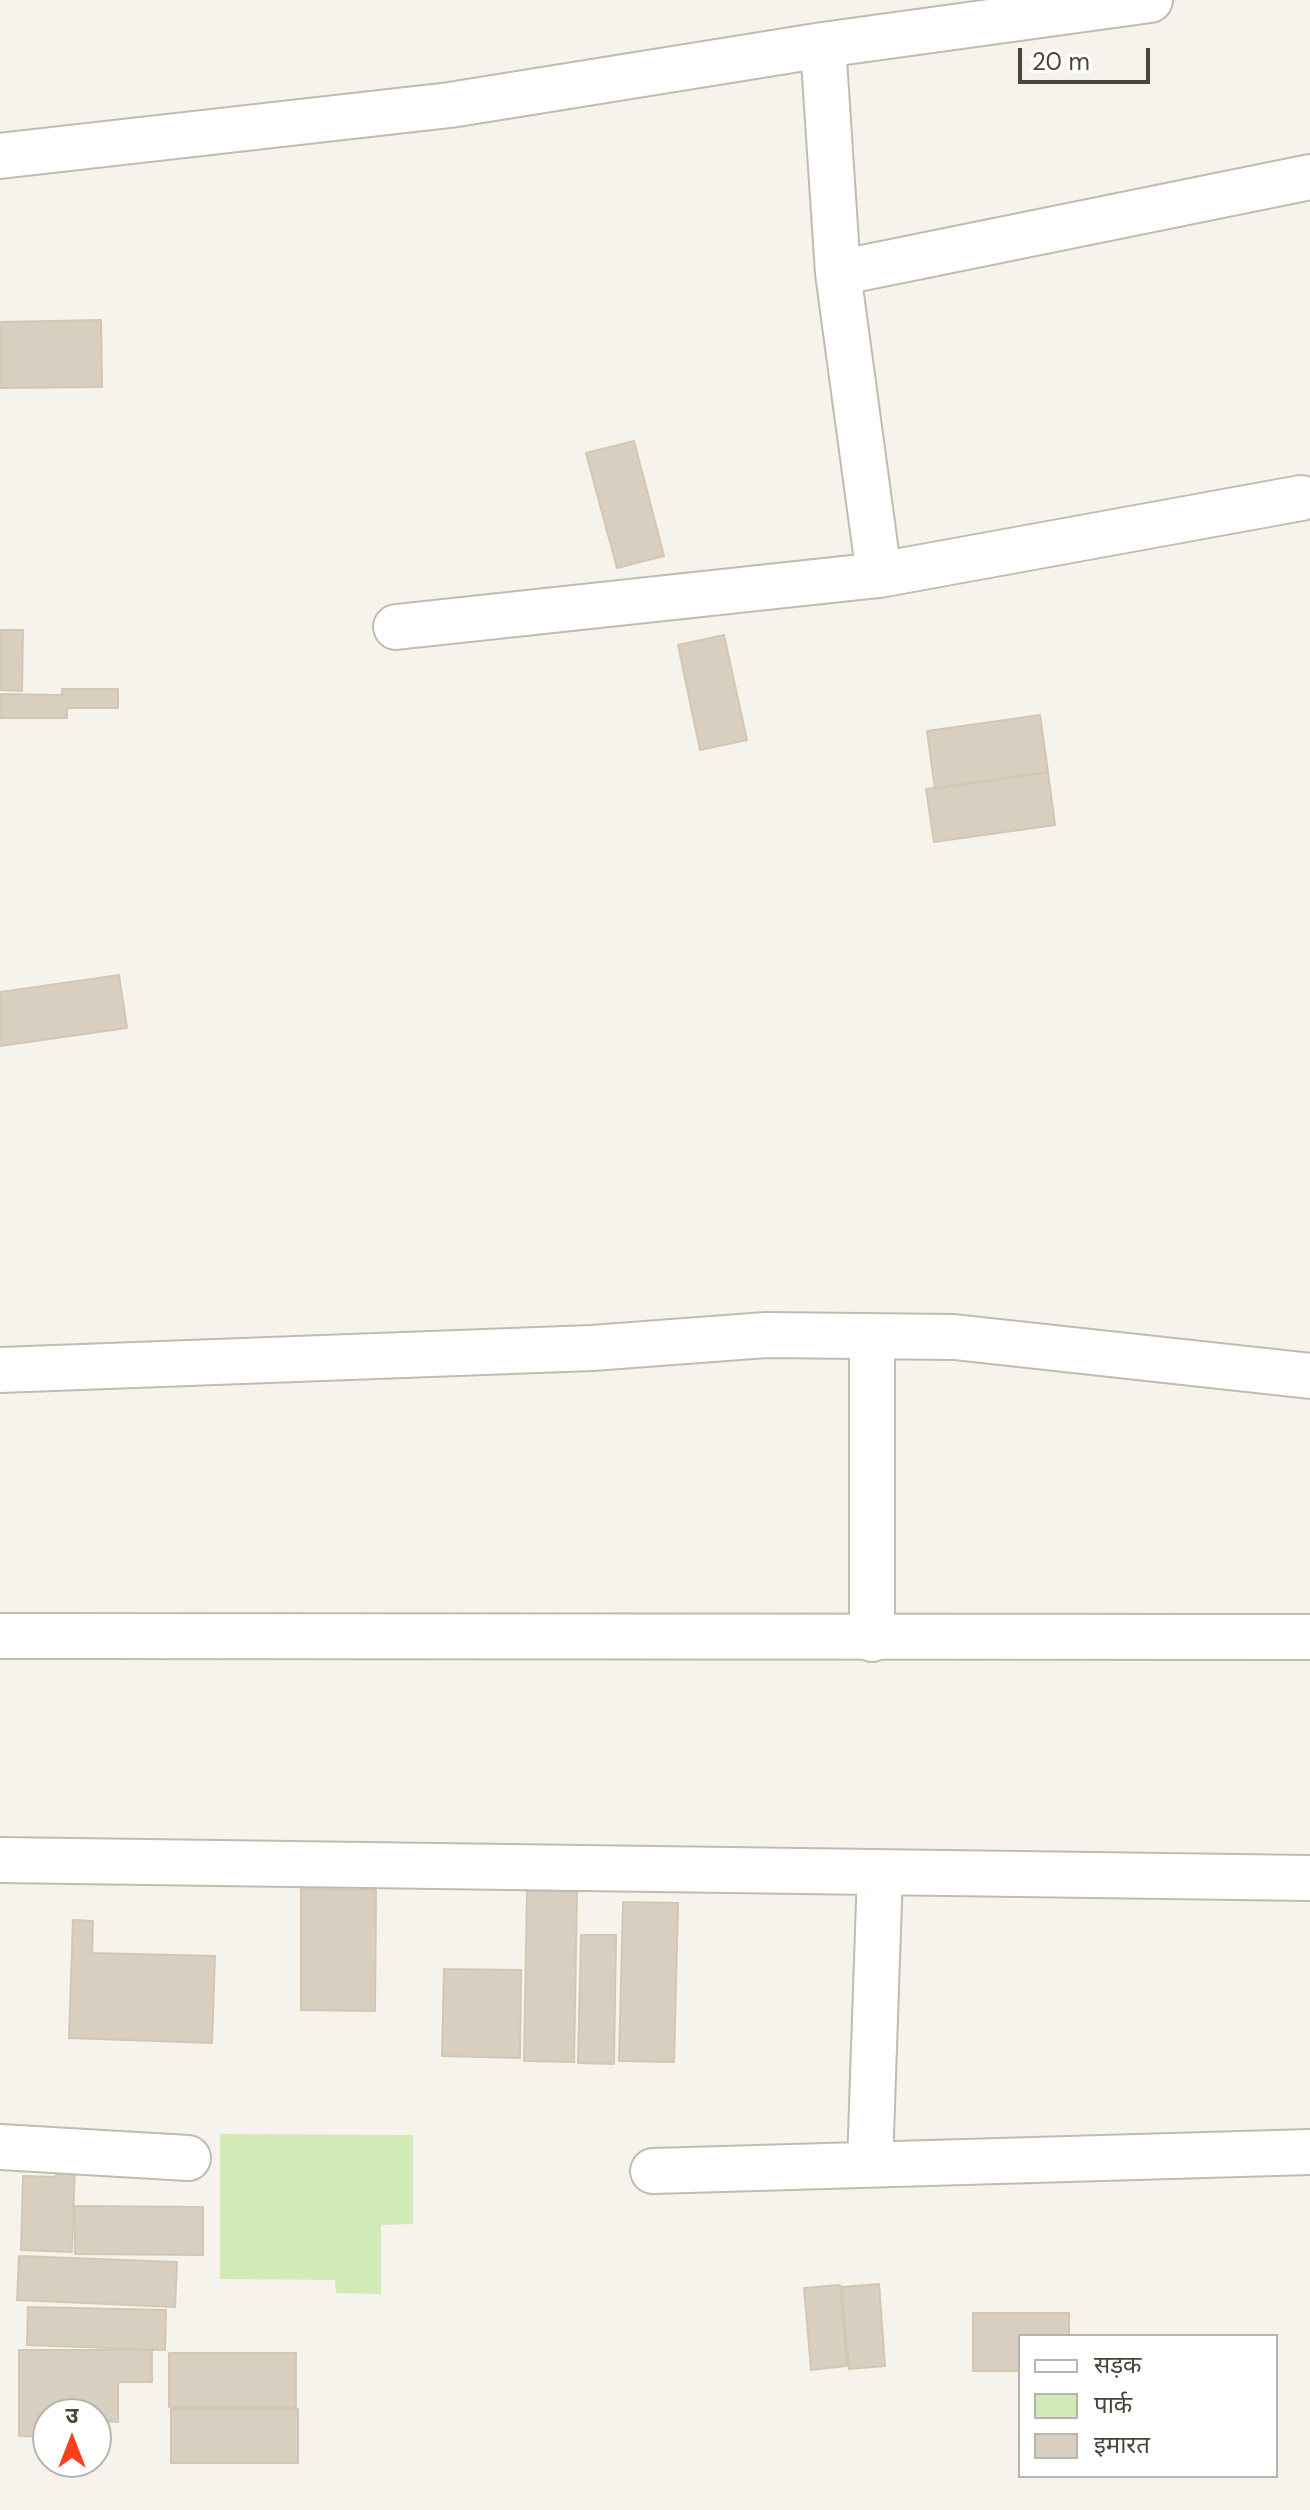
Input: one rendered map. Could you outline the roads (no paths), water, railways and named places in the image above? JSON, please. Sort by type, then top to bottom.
[{"type":"street","points":[[0,156],[450,105],[823,45],[1150,0]]},
{"type":"street","points":[[823,45],[838,273],[879,575]]},
{"type":"street","points":[[838,273],[1310,177]]},
{"type":"street","points":[[396,627],[879,575],[1301,498]]},
{"type":"street","points":[[0,1370],[592,1348],[766,1335],[954,1337],[1310,1376]]},
{"type":"street","points":[[872,1336],[872,1639]]},
{"type":"street","points":[[3,1640],[1310,1637]]},
{"type":"street","points":[[0,1860],[1310,1878]]},
{"type":"street","points":[[870,2164],[880,1872]]},
{"type":"street","points":[[0,2147],[188,2158]]},
{"type":"street","points":[[653,2171],[1310,2152]]}]
